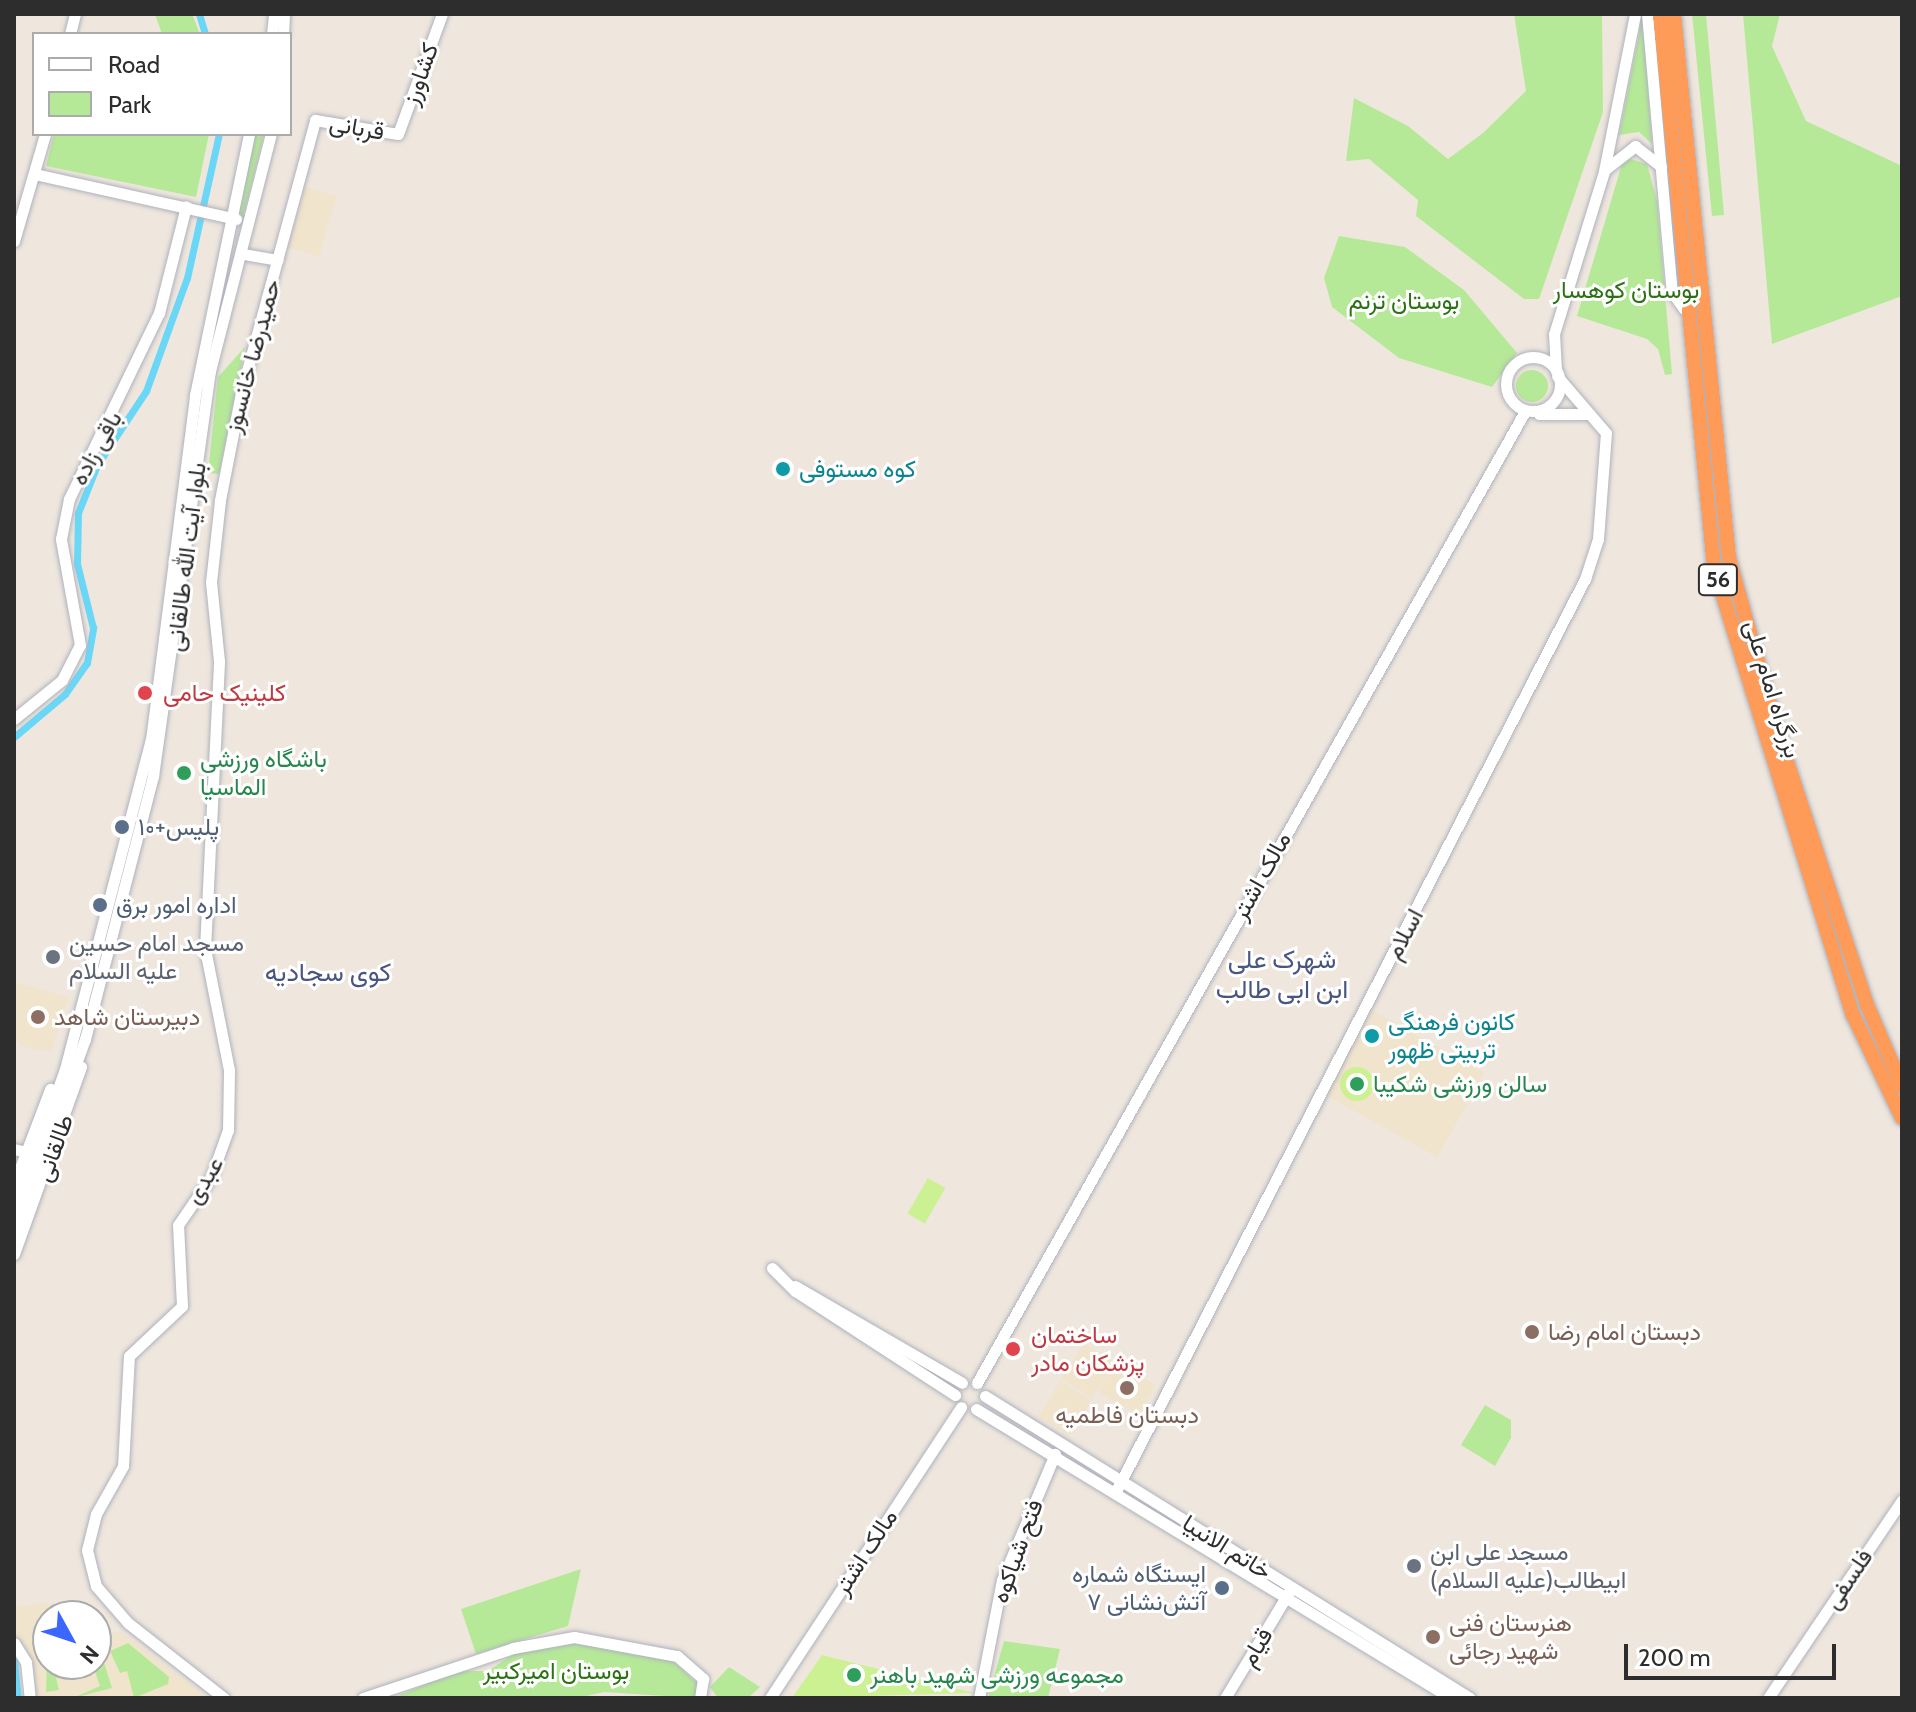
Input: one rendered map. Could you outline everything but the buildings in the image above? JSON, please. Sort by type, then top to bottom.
[{"type":"highway","name":"بزرگراه امام علی","points":[[1660,14],[1684,309],[1714,567],[1853,1015],[1902,1118]]},
{"type":"highway","name":"بزرگراه امام علی","points":[[1674,14],[1729,558],[1779,737],[1868,1007],[1902,1086]]},
{"type":"street","name":"کشاورز","points":[[398,134],[442,14]]},
{"type":"street","points":[[1529,413],[1552,401],[1557,374],[1554,334],[1604,171],[1635,14]]},
{"type":"street","points":[[1647,14],[1672,292],[1684,309]]},
{"type":"street","name":"قربانی","points":[[315,120],[398,134]]},
{"type":"street","name":"حمیدرضا خانسوز","points":[[217,643],[211,582],[220,500],[277,260],[315,120]]},
{"type":"street","points":[[14,241],[44,136]]},
{"type":"street","name":"بلوار آیت الله طالقانی","points":[[79,1038],[151,740],[195,395],[227,212],[248,136]]},
{"type":"street","name":"بلوار آیت الله طالقانی","points":[[69,1071],[158,754],[210,371],[244,254],[271,136]]},
{"type":"street","points":[[1604,171],[1635,146],[1661,166]]},
{"type":"street","points":[[35,174],[227,212],[240,222],[252,215]]},
{"type":"street","name":"باقی زاده","points":[[14,719],[53,689],[78,653],[81,633],[61,539],[69,499],[159,313],[189,206]]},
{"type":"street","points":[[244,254],[277,260]]},
{"type":"street","points":[[1554,334],[1532,355],[1517,364],[1509,384],[1512,402],[1529,413],[1589,414]]},
{"type":"street","points":[[1532,355],[1546,358],[1557,374]]},
{"type":"street","name":"اسلام","points":[[1119,1486],[1585,579],[1598,539],[1606,433],[1557,374]]},
{"type":"street","name":"مالک اشتر","points":[[977,1383],[1529,413]]},
{"type":"street","name":"عبدی","points":[[217,643],[205,949],[229,1070],[229,1126],[211,1177],[178,1225],[182,1306],[132,1348],[123,1466],[96,1514],[87,1550],[96,1586],[128,1623],[224,1698]]},
{"type":"street","name":"طالقانی","points":[[14,1184],[20,1151],[79,1038]]},
{"type":"street","name":"طالقانی","points":[[15,1250],[73,1097],[79,1038]]},
{"type":"street","points":[[14,1210],[69,1071]]},
{"type":"street","points":[[14,1234],[69,1071]]},
{"type":"street","points":[[772,1268],[795,1286],[955,1395],[961,1407],[976,1409],[985,1396],[977,1383],[962,1383],[795,1286]]},
{"type":"street","points":[[955,1395],[962,1383]]},
{"type":"street","name":"خاتم الانبیا","points":[[985,1396],[1119,1486],[1451,1698]]},
{"type":"street","name":"مالک اشتر","points":[[769,1696],[961,1407]]},
{"type":"street","name":"خاتم الانبیا","points":[[976,1409],[1119,1486]]},
{"type":"street","name":"فتح شیاکوه","points":[[979,1698],[1002,1580],[1055,1454]]},
{"type":"street","name":"فلسفی","points":[[1768,1698],[1902,1500]]},
{"type":"street","name":"خاتم الانبیا","points":[[1289,1592],[1470,1698]]},
{"type":"street","name":"قیام","points":[[1225,1698],[1289,1592]]},
{"type":"street","points":[[363,1698],[513,1648],[574,1637],[677,1656],[703,1679],[703,1696]]},
{"type":"street","points":[[14,1643],[26,1662],[30,1698]]},
{"type":"shaded area","points":[[305,187],[337,196],[319,257],[288,248]]},
{"type":"shaded area","name":"دبیرستان شاهد","points":[[14,982],[69,997],[51,1052],[20,1046],[14,1036]]},
{"type":"shaded area","points":[[1370,1009],[1485,1073],[1438,1157],[1323,1094]]},
{"type":"shaded area","points":[[1083,1343],[1156,1385],[1139,1415],[1098,1392],[1110,1370],[1092,1398],[1061,1379]]},
{"type":"shaded area","points":[[1060,1381],[1092,1400],[1070,1436],[1038,1417]]},
{"type":"shaded area","points":[[32,1604],[32,1663],[14,1636],[14,1607]]},
{"type":"shaded area","points":[[120,1631],[208,1698],[35,1698],[35,1680],[112,1680],[112,1633]]},
{"type":"green space","points":[[155,14],[192,14],[199,32],[161,32]]},
{"type":"green space","points":[[1514,14],[1602,14],[1603,112],[1539,299],[1524,299],[1416,216],[1418,200],[1369,159],[1346,161],[1354,98],[1408,126],[1448,159],[1483,133],[1526,91]]},
{"type":"green space","points":[[1643,14],[1652,144],[1639,132],[1619,135]]},
{"type":"green space","points":[[1692,14],[1706,14],[1724,215],[1712,216]]},
{"type":"green space","points":[[1743,14],[1780,14],[1772,46],[1806,121],[1902,166],[1902,296],[1772,344]]},
{"type":"green space","points":[[54,136],[209,136],[196,197],[46,166]]},
{"type":"green space","points":[[253,136],[264,136],[243,218],[238,214]]},
{"type":"green space","name":"بوستان کوهسار","points":[[1624,157],[1647,164],[1657,201],[1672,374],[1665,375],[1658,349],[1647,339],[1577,316]]},
{"type":"green space","name":"بوستان ترنم","points":[[1339,236],[1405,247],[1464,290],[1517,353],[1492,387],[1399,358],[1332,307],[1324,278]]},
{"type":"green space","points":[[245,347],[219,474],[208,473],[218,377]]},
{"type":"green space","points":[[1532,370],[1543,375],[1548,386],[1543,397],[1532,402],[1521,397],[1516,386],[1521,375]]},
{"type":"green space","name":"سالن ورزشی شکیبا","points":[[1357,1067],[1369,1072],[1374,1084],[1369,1096],[1357,1101],[1345,1096],[1340,1084],[1345,1072]]},
{"type":"green space","points":[[928,1178],[945,1188],[925,1224],[908,1214]]},
{"type":"green space","points":[[1485,1405],[1511,1420],[1511,1438],[1495,1466],[1461,1445]]},
{"type":"green space","points":[[581,1569],[568,1626],[476,1654],[461,1609]]},
{"type":"green space","name":"بوستان امیرکبیر","points":[[565,1641],[672,1660],[698,1684],[695,1698],[604,1692],[578,1698],[393,1698],[458,1671],[488,1671],[521,1649]]},
{"type":"green space","points":[[1004,1641],[1060,1649],[1048,1698],[988,1698]]},
{"type":"green space","points":[[128,1643],[169,1677],[168,1684],[134,1698],[127,1671],[120,1673],[112,1650]]},
{"type":"green space","name":"مجموعه ورزشی شهید باهنر","points":[[822,1655],[974,1693],[792,1698]]},
{"type":"green space","points":[[729,1667],[760,1687],[748,1698],[718,1698],[710,1687]]},
{"type":"green space","points":[[46,1680],[56,1680],[59,1690],[46,1692]]},
{"type":"green space","points":[[98,1680],[110,1680],[112,1688],[73,1698],[100,1686]]},
{"type":"waterway","points":[[199,14],[204,32]]},
{"type":"waterway","points":[[14,737],[65,694],[87,663],[93,628],[77,564],[78,513],[97,465],[146,391],[187,278],[219,136]]},
{"type":"waterway","points":[[14,1661],[18,1698]]},
{"type":"place","name":"کوه مستوفی","points":[[783,469]]},
{"type":"place","name":"کلینیک حامی","points":[[145,693]]},
{"type":"place","name":"باشگاه ورزشی الماسیا","points":[[184,773]]},
{"type":"place","name":"پلیس+۱۰","points":[[122,827]]},
{"type":"place","name":"اداره امور برق","points":[[100,905]]},
{"type":"place","name":"مسجد امام حسین علیه السلام","points":[[53,957]]},
{"type":"place","name":"دبیرستان شاهد","points":[[38,1017]]},
{"type":"place","name":"کانون فرهنگی تربیتی ظهور","points":[[1372,1036]]},
{"type":"place","name":"سالن ورزشی شکیبا","points":[[1357,1084]]},
{"type":"place","name":"دبستان امام رضا","points":[[1532,1332]]},
{"type":"place","name":"ساختمان پزشکان مادر","points":[[1013,1349]]},
{"type":"place","name":"دبستان فاطمیه","points":[[1127,1388]]},
{"type":"place","name":"مسجد علی ابن ابیطالب(علیه السلام)","points":[[1414,1566]]},
{"type":"place","name":"ایستگاه شماره ۷ آتش‌نشانی","points":[[1222,1588]]},
{"type":"place","name":"هنرستان فنی شهید رجائی","points":[[1433,1637]]},
{"type":"place","name":"مجموعه ورزشی شهید باهنر","points":[[854,1675]]},
{"type":"district","name":"کوی سجادیه","points":[[328,973]]},
{"type":"district","name":"شهرک علی ابن ابی طالب","points":[[1282,975]]}]
